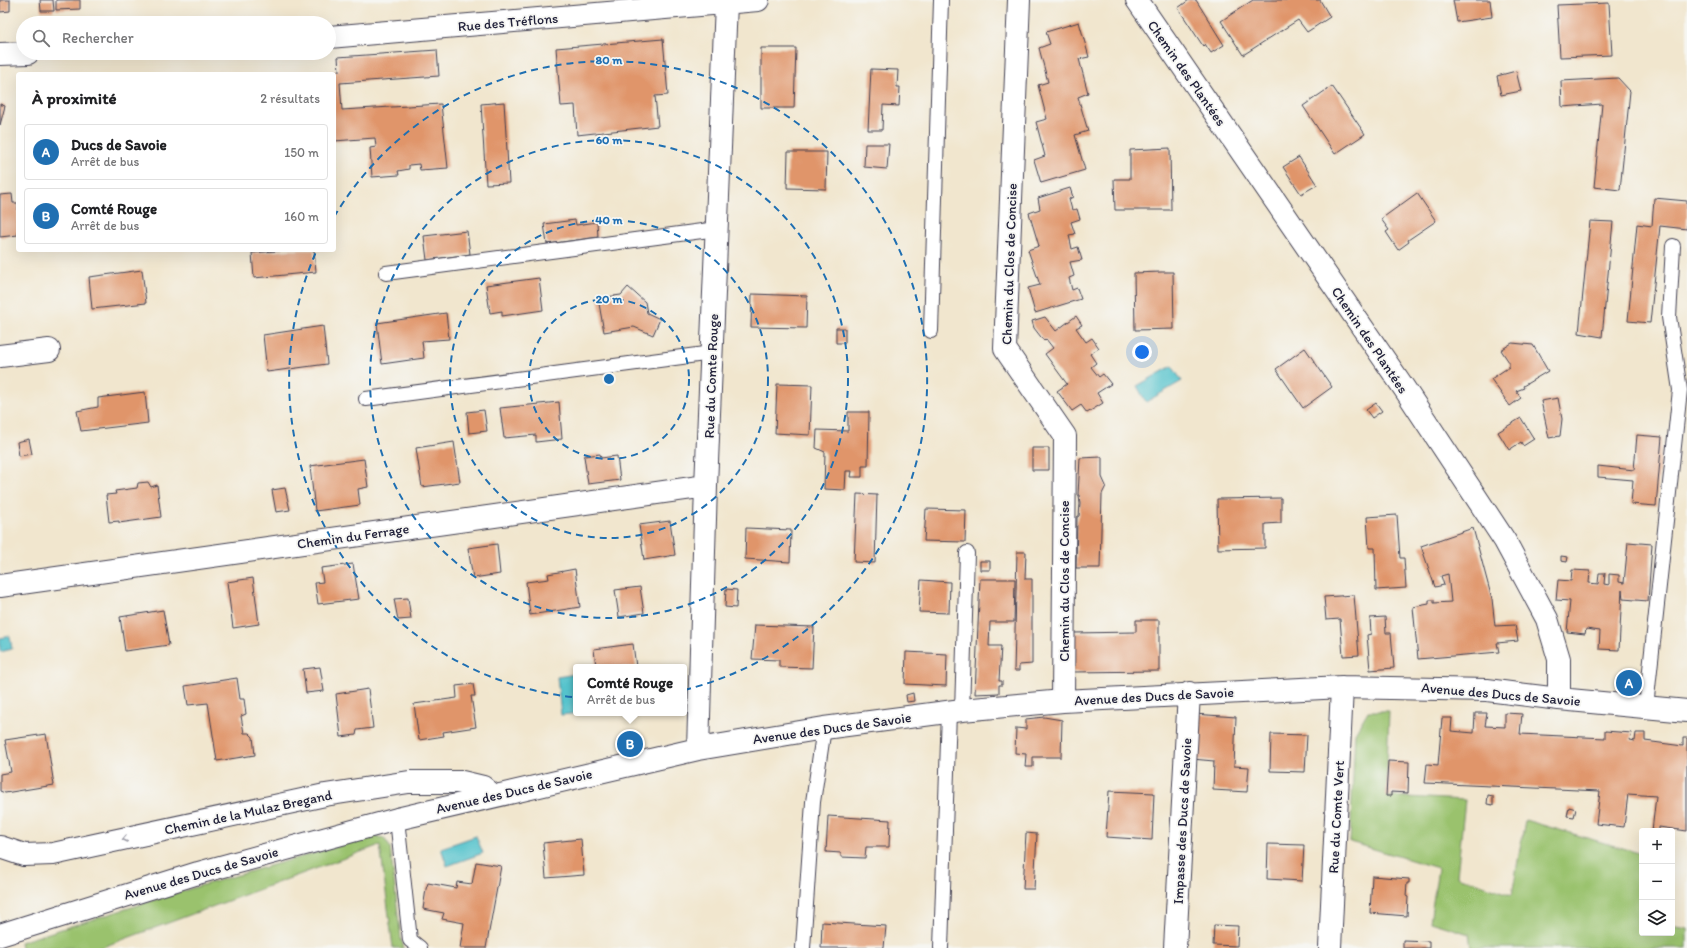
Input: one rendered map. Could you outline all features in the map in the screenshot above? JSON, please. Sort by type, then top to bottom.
[{"type":"street","name":"Rue des Tréflons","points":[[336,36],[758,0]]},
{"type":"street","name":"Chemin du Clos de Concise","points":[[1019,0],[1005,349],[1065,436],[1063,701]]},
{"type":"street","name":"Chemin des Plantées","points":[[1136,0],[1404,388],[1505,541],[1547,619],[1558,659],[1560,682],[1559,699]]},
{"type":"street","name":"Rue du Comte Rouge","points":[[698,749],[706,486],[726,3]]},
{"type":"street","points":[[0,54],[16,53]]},
{"type":"street","points":[[0,356],[49,350]]},
{"type":"street","name":"Chemin du Ferrage","points":[[0,586],[706,486]]},
{"type":"street","name":"Avenue des Ducs de Savoie","points":[[0,935],[198,873],[397,819],[698,749],[756,738],[824,728],[955,711],[1063,701],[1189,693],[1342,686],[1487,690],[1559,699],[1687,711]]},
{"type":"street","name":"Rue du Comte Vert","points":[[1330,948],[1342,686]]},
{"type":"street","name":"Impasse des Ducs de Savoie","points":[[1175,948],[1189,693]]},
{"type":"street","name":"Chemin de la Mulaz Bregand","points":[[0,847],[24,855],[40,855],[324,795],[409,782],[462,782],[483,787],[494,796]]},
{"type":"lane","points":[[931,331],[941,0]]},
{"type":"lane","points":[[386,273],[717,229]]},
{"type":"lane","points":[[1646,706],[1680,390],[1668,317],[1673,246]]},
{"type":"lane","points":[[366,400],[712,354]]},
{"type":"lane","points":[[941,948],[955,711],[967,553]]},
{"type":"lane","points":[[803,948],[814,802],[824,728]]},
{"type":"lane","points":[[397,819],[410,940],[420,948]]},
{"type":"green space","points":[[1368,711],[1389,711],[1386,796],[1465,800],[1457,876],[1512,895],[1525,820],[1639,853],[1639,936],[1675,936],[1675,927],[1687,929],[1687,948],[1471,948],[1469,934],[1430,922],[1438,868],[1350,842],[1355,733]]},
{"type":"green space","points":[[374,836],[384,838],[390,847],[401,939],[404,948],[393,948],[380,845],[100,948],[21,948],[20,942],[196,887]]},
{"type":"water","points":[[1172,366],[1182,381],[1146,402],[1137,386]]},
{"type":"water","points":[[10,636],[12,649],[0,652],[0,638]]},
{"type":"water","points":[[573,674],[573,714],[561,715],[557,677]]},
{"type":"water","points":[[476,836],[483,853],[447,866],[441,848]]},
{"type":"building","points":[[0,0],[10,0],[10,11],[0,12]]},
{"type":"building","points":[[40,0],[53,0],[54,11],[41,11]]},
{"type":"building","points":[[56,0],[80,0],[80,9],[56,10]]},
{"type":"building","points":[[1189,0],[1196,0],[1224,45],[1211,53],[1205,44],[1203,46],[1178,8]]},
{"type":"building","points":[[1253,0],[1320,0],[1330,17],[1307,32],[1298,20],[1243,55],[1221,21]]},
{"type":"building","points":[[1453,0],[1490,0],[1492,17],[1457,22]]},
{"type":"building","points":[[1609,3],[1612,55],[1560,57],[1557,5]]},
{"type":"building","points":[[1079,22],[1089,57],[1079,59],[1088,93],[1078,97],[1088,131],[1075,135],[1085,170],[1041,183],[1034,160],[1045,156],[1036,122],[1047,119],[1038,85],[1048,82],[1039,48],[1050,44],[1046,32]]},
{"type":"building","points":[[663,39],[668,95],[655,96],[658,126],[577,135],[575,105],[561,106],[556,48]]},
{"type":"building","points":[[761,48],[796,48],[794,108],[761,108]]},
{"type":"building","points":[[437,50],[439,76],[340,83],[342,110],[441,104],[448,168],[420,170],[419,164],[409,165],[409,169],[398,171],[399,175],[372,177],[370,148],[376,147],[375,138],[336,141],[336,72],[326,72],[339,71],[338,57]]},
{"type":"building","points":[[871,69],[898,70],[897,87],[900,87],[899,106],[883,105],[882,130],[868,130]]},
{"type":"building","points":[[1516,71],[1521,91],[1501,95],[1497,76]]},
{"type":"building","points":[[1618,78],[1630,91],[1620,190],[1594,187],[1602,104],[1562,107],[1561,81]]},
{"type":"building","points":[[1332,86],[1365,134],[1335,154],[1303,106]]},
{"type":"building","points":[[504,102],[509,183],[486,184],[481,104]]},
{"type":"building","points":[[0,104],[5,106],[0,125]]},
{"type":"building","points":[[865,144],[889,144],[887,169],[864,167]]},
{"type":"building","points":[[1170,148],[1171,210],[1115,210],[1114,179],[1130,179],[1130,150]]},
{"type":"building","points":[[788,152],[827,152],[826,189],[787,188]]},
{"type":"building","points":[[1299,157],[1317,185],[1301,194],[1283,167]]},
{"type":"building","points":[[1070,188],[1073,197],[1069,199],[1072,210],[1077,209],[1080,219],[1071,222],[1075,234],[1069,235],[1072,249],[1078,247],[1082,260],[1070,262],[1074,276],[1069,278],[1072,290],[1077,288],[1081,299],[1035,313],[1028,288],[1040,285],[1028,250],[1039,246],[1029,213],[1040,209],[1038,198]]},
{"type":"building","points":[[1417,193],[1436,221],[1408,240],[1409,242],[1398,250],[1386,232],[1389,230],[1381,219]]},
{"type":"building","points":[[12,194],[13,203],[16,203],[16,235],[0,237],[0,195]]},
{"type":"building","points":[[1654,198],[1687,201],[1687,229],[1660,226],[1650,323],[1628,321],[1637,224],[1652,226]]},
{"type":"building","points":[[575,220],[576,225],[597,222],[598,237],[547,244],[544,224]]},
{"type":"building","points":[[1590,221],[1613,222],[1602,337],[1579,333]]},
{"type":"building","points":[[467,231],[470,254],[427,260],[424,236]]},
{"type":"building","points":[[314,252],[316,272],[254,278],[252,253]]},
{"type":"building","points":[[142,270],[146,303],[92,309],[89,277]]},
{"type":"building","points":[[1173,272],[1174,329],[1135,330],[1134,273]]},
{"type":"building","points":[[539,278],[543,310],[502,316],[502,311],[490,313],[486,285]]},
{"type":"building","points":[[628,287],[645,302],[647,313],[660,319],[653,335],[634,327],[604,332],[598,298],[621,295]]},
{"type":"building","points":[[752,294],[807,296],[806,328],[751,327]]},
{"type":"building","points":[[446,313],[449,339],[422,341],[424,358],[382,364],[377,323]]},
{"type":"building","points":[[1076,316],[1082,325],[1076,328],[1086,342],[1092,338],[1099,348],[1090,354],[1096,363],[1091,367],[1099,377],[1103,374],[1111,384],[1097,393],[1103,403],[1087,413],[1081,405],[1072,411],[1057,391],[1067,384],[1045,354],[1053,348],[1046,339],[1044,341],[1034,328],[1032,321],[1045,317],[1056,331]]},
{"type":"building","points":[[323,326],[327,364],[267,372],[263,335]]},
{"type":"building","points":[[836,328],[845,328],[845,343],[836,343]]},
{"type":"building","points":[[1512,343],[1533,345],[1548,371],[1523,386],[1524,388],[1516,391],[1521,398],[1510,406],[1491,379],[1509,367],[1509,362],[1501,350]]},
{"type":"building","points":[[1305,348],[1332,387],[1303,408],[1276,369]]},
{"type":"building","points":[[777,384],[812,385],[810,435],[775,433]]},
{"type":"building","points":[[145,392],[148,423],[81,431],[77,411],[98,407],[98,398]]},
{"type":"building","points":[[1558,398],[1562,419],[1560,436],[1549,438],[1541,401]]},
{"type":"building","points":[[559,402],[562,439],[536,442],[536,435],[504,438],[500,408]]},
{"type":"building","points":[[1376,403],[1382,411],[1372,418],[1366,410]]},
{"type":"building","points":[[484,410],[487,431],[469,433],[467,412]]},
{"type":"building","points":[[848,412],[869,412],[868,466],[862,466],[862,477],[851,477],[852,471],[846,471],[845,490],[824,489],[825,452],[816,448],[817,430],[848,431]]},
{"type":"building","points":[[1521,418],[1534,439],[1523,446],[1521,442],[1509,450],[1498,432]]},
{"type":"building","points":[[1637,435],[1662,437],[1656,506],[1631,504],[1633,480],[1598,477],[1598,466],[1634,470]]},
{"type":"building","points":[[29,439],[32,454],[19,456],[17,442]]},
{"type":"building","points":[[454,442],[460,482],[422,487],[416,448]]},
{"type":"building","points":[[1032,448],[1049,448],[1049,470],[1032,470]]},
{"type":"building","points":[[600,454],[601,458],[617,456],[620,480],[588,484],[584,456]]},
{"type":"building","points":[[1102,457],[1102,477],[1106,486],[1102,494],[1100,568],[1076,568],[1077,517],[1079,516],[1080,504],[1078,495],[1080,458]]},
{"type":"building","points":[[364,459],[368,487],[358,489],[360,505],[315,511],[310,466]]},
{"type":"building","points":[[148,482],[151,487],[157,485],[161,517],[119,523],[119,521],[109,522],[106,495],[116,494],[115,491],[137,488],[138,483]]},
{"type":"building","points":[[285,488],[290,510],[276,512],[272,490]]},
{"type":"building","points":[[857,494],[877,495],[875,563],[854,562]]},
{"type":"building","points":[[1281,498],[1281,523],[1265,524],[1265,548],[1218,549],[1217,499]]},
{"type":"building","points":[[926,509],[966,510],[965,542],[924,541]]},
{"type":"building","points":[[1397,515],[1400,558],[1404,558],[1406,588],[1376,590],[1375,548],[1369,548],[1367,517]]},
{"type":"building","points":[[670,521],[675,555],[644,560],[639,525]]},
{"type":"building","points":[[746,528],[791,530],[790,562],[745,559]]},
{"type":"building","points":[[1473,528],[1492,599],[1495,626],[1515,625],[1518,641],[1497,643],[1499,652],[1418,659],[1413,607],[1429,604],[1429,600],[1434,600],[1434,603],[1451,602],[1448,574],[1441,576],[1444,585],[1435,587],[1421,546]]},
{"type":"building","points":[[1628,542],[1652,544],[1648,601],[1623,599],[1622,590],[1619,650],[1599,649],[1600,631],[1586,629],[1585,634],[1567,632],[1570,601],[1556,600],[1558,580],[1571,581],[1572,570],[1590,571],[1589,583],[1598,584],[1599,573],[1605,573],[1604,584],[1609,585],[1609,574],[1619,575],[1619,582],[1624,583]]},
{"type":"building","points":[[497,544],[500,574],[473,578],[468,548]]},
{"type":"building","points":[[1017,552],[1026,552],[1025,579],[1032,579],[1032,664],[1019,665],[1019,671],[1014,671]]},
{"type":"building","points":[[1561,556],[1568,557],[1567,562],[1561,561]]},
{"type":"building","points":[[980,561],[990,561],[990,570],[980,570]]},
{"type":"building","points":[[353,564],[359,599],[318,604],[315,583],[323,582],[321,568]]},
{"type":"building","points":[[575,569],[580,607],[530,615],[526,582],[549,579],[548,574]]},
{"type":"building","points":[[253,578],[259,624],[233,628],[227,582]]},
{"type":"building","points":[[980,579],[1015,579],[1014,622],[990,622],[989,646],[1001,646],[999,681],[1002,681],[1002,685],[999,685],[999,693],[975,694]]},
{"type":"building","points":[[921,580],[950,582],[949,613],[919,612]]},
{"type":"building","points":[[640,587],[644,613],[619,617],[615,590]]},
{"type":"building","points":[[726,589],[737,590],[736,608],[725,607]]},
{"type":"building","points":[[1354,595],[1359,655],[1343,656],[1340,619],[1326,620],[1324,597]]},
{"type":"building","points":[[408,598],[411,619],[398,620],[394,599]]},
{"type":"building","points":[[163,610],[169,645],[125,651],[120,617]]},
{"type":"building","points":[[1385,617],[1386,633],[1391,633],[1394,668],[1370,670],[1367,635],[1371,634],[1370,618]]},
{"type":"building","points":[[1136,620],[1159,620],[1159,671],[1073,672],[1073,633],[1136,632]]},
{"type":"building","points":[[755,625],[814,627],[812,668],[779,667],[779,660],[752,659]]},
{"type":"building","points":[[633,644],[636,664],[596,664],[594,649]]},
{"type":"building","points":[[906,652],[947,654],[946,686],[905,684]]},
{"type":"building","points":[[320,667],[324,691],[306,693],[303,669]]},
{"type":"building","points":[[237,678],[240,699],[244,699],[246,714],[241,716],[244,733],[249,733],[253,737],[255,755],[217,761],[208,703],[188,705],[185,686]]},
{"type":"building","points":[[473,684],[475,696],[471,696],[476,727],[443,732],[444,736],[419,740],[414,704],[457,698],[456,686]]},
{"type":"building","points":[[368,689],[373,728],[357,730],[356,735],[341,737],[336,694]]},
{"type":"building","points":[[913,693],[914,701],[907,702],[906,695]]},
{"type":"building","points":[[1475,713],[1487,713],[1485,726],[1505,727],[1505,713],[1522,714],[1520,734],[1605,738],[1605,731],[1632,733],[1630,740],[1635,741],[1636,733],[1645,733],[1645,741],[1683,746],[1683,738],[1687,738],[1687,831],[1675,829],[1675,828],[1652,828],[1656,796],[1628,794],[1624,827],[1596,824],[1600,791],[1425,783],[1427,764],[1438,765],[1442,718],[1452,718],[1451,731],[1474,733]]},
{"type":"building","points":[[1194,714],[1236,717],[1234,766],[1249,767],[1247,792],[1213,790],[1214,761],[1192,759]]},
{"type":"building","points":[[1044,717],[1062,720],[1061,757],[1033,757],[1033,767],[1025,767],[1026,754],[1015,753],[1016,728],[1026,729],[1026,719]]},
{"type":"building","points":[[46,734],[54,785],[5,793],[0,791],[0,774],[11,772],[5,740]]},
{"type":"building","points":[[1271,734],[1307,735],[1305,772],[1270,771]]},
{"type":"building","points":[[1388,761],[1409,762],[1408,793],[1391,792],[1391,796],[1386,796]]},
{"type":"building","points":[[1109,791],[1154,793],[1152,840],[1106,837]]},
{"type":"building","points":[[1488,795],[1493,796],[1493,805],[1487,804]]},
{"type":"building","points":[[1569,807],[1576,809],[1574,817],[1567,816]]},
{"type":"building","points":[[828,816],[890,820],[889,847],[866,847],[865,858],[841,857],[841,853],[826,852]]},
{"type":"building","points":[[1026,833],[1037,834],[1034,889],[1023,889]]},
{"type":"building","points":[[581,839],[584,875],[546,878],[543,843]]},
{"type":"building","points":[[1268,844],[1304,845],[1302,881],[1267,879]]},
{"type":"building","points":[[476,862],[501,866],[486,948],[460,948],[464,923],[442,919],[444,913],[423,909],[426,889],[428,883],[456,888],[457,882],[472,884]]},
{"type":"building","points":[[1372,876],[1409,879],[1409,883],[1407,883],[1406,896],[1408,897],[1407,916],[1370,913]]},
{"type":"building","points":[[822,922],[886,926],[884,948],[821,948]]},
{"type":"building","points":[[1214,925],[1238,926],[1237,946],[1213,945]]},
{"type":"building","points":[[1403,940],[1429,941],[1429,948],[1403,948]]},
{"type":"place","name":"Ducs de Savoie","points":[[1629,683]]},
{"type":"place","name":"Comté Rouge","points":[[630,744]]}]
